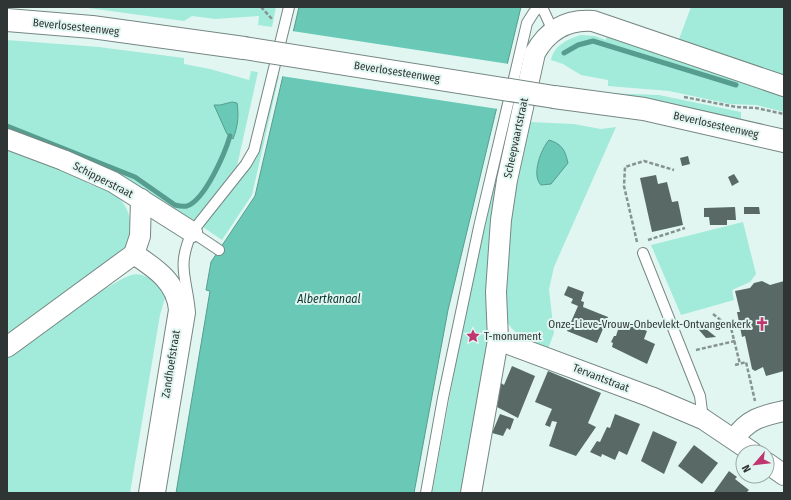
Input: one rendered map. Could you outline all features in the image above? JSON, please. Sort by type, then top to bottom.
[{"type":"street","name":"Beverlosesteenweg","points":[[7,20],[92,27],[244,48],[554,97],[644,109],[784,141]]},
{"type":"street","name":"Scheepvaartstraat","points":[[470,492],[498,340],[496,292],[498,252],[507,180],[535,53],[542,40],[566,23],[582,20],[593,21],[784,86]]},
{"type":"street","name":"Schipperstraat","points":[[7,139],[113,182],[192,232]]},
{"type":"street","points":[[7,347],[134,254],[140,236],[141,199]]},
{"type":"street","name":"Zandhoefstraat","points":[[134,254],[156,269],[168,280],[179,300],[179,310],[150,493]]},
{"type":"street","name":"Tervantstraat","points":[[498,340],[643,394],[703,419],[741,444]]},
{"type":"street","points":[[734,439],[744,426],[759,417],[784,411]]},
{"type":"street","points":[[775,469],[784,475]]},
{"type":"lane","points":[[160,493],[190,313],[183,260],[192,232],[246,164],[254,150],[289,7]]},
{"type":"lane","points":[[426,493],[443,398],[478,234],[527,23],[534,12],[541,7],[553,31]]},
{"type":"lane","points":[[192,232],[219,250]]},
{"type":"lane","points":[[641,249],[700,396],[703,419]]},
{"type":"path","points":[[674,170],[644,162],[625,167],[624,186],[635,238],[641,249],[658,236],[685,228]]},
{"type":"path","points":[[713,314],[731,328],[740,364]]},
{"type":"path","points":[[683,354],[735,341]]},
{"type":"path","points":[[735,364],[746,362],[759,417]]},
{"type":"shaded area","points":[[81,7],[276,7],[272,27],[258,25],[259,16],[215,19],[192,16],[184,21]]},
{"type":"shaded area","points":[[691,7],[784,7],[784,77],[679,39]]},
{"type":"shaded area","points":[[581,35],[595,36],[606,40],[606,37],[784,96],[784,112],[756,105],[730,104],[669,91],[608,86],[608,80],[581,75],[563,64],[551,60],[555,50],[562,43]]},
{"type":"shaded area","points":[[7,40],[99,47],[184,58],[184,64],[210,69],[249,80],[251,71],[258,72],[237,166],[194,221],[186,221],[7,133]]},
{"type":"shaded area","points":[[277,75],[279,76],[252,195],[222,240],[203,227],[254,160],[263,140]]},
{"type":"shaded area","points":[[605,93],[659,95],[741,112],[741,121]]},
{"type":"shaded area","points":[[509,118],[511,119],[488,338],[465,487],[459,493],[432,493],[471,282]]},
{"type":"shaded area","points":[[530,122],[574,124],[601,129],[616,127],[554,267],[549,289],[554,333],[548,349],[516,333],[506,320],[505,312],[509,228],[520,165]]},
{"type":"shaded area","points":[[7,147],[88,179],[87,183],[115,195],[121,200],[128,213],[130,221],[130,236],[123,250],[93,276],[103,290],[122,279],[135,274],[148,278],[167,291],[160,315],[130,493],[7,493]]},
{"type":"shaded area","points":[[743,222],[756,274],[750,282],[732,290],[734,300],[681,315],[651,245]]},
{"type":"water","name":"Albertkanaal","points":[[299,7],[521,7],[448,310],[414,493],[176,493],[210,291],[206,290],[211,262],[255,196]]},
{"type":"water","points":[[232,102],[237,103],[238,112],[238,121],[233,139],[227,134],[214,105]]},
{"type":"water","points":[[549,140],[557,143],[562,148],[566,154],[568,163],[551,184],[541,185],[538,181],[537,175],[538,162],[543,149]]},
{"type":"pier","points":[[292,31],[509,64],[498,109],[281,76]]},
{"type":"building","points":[[688,156],[690,164],[682,166],[680,158]]},
{"type":"building","points":[[734,174],[739,182],[732,186],[728,177]]},
{"type":"building","points":[[656,175],[658,184],[667,182],[672,202],[678,201],[683,225],[652,232],[640,178]]},
{"type":"building","points":[[735,207],[736,220],[727,220],[727,225],[710,225],[709,217],[704,217],[704,208]]},
{"type":"building","points":[[744,207],[759,207],[760,214],[744,214]]},
{"type":"building","name":"Onze-Lieve-Vrouw-Onbevlekt-Ontvangenkerk","points":[[762,281],[770,285],[784,281],[784,371],[766,376],[763,367],[755,371],[752,369],[745,336],[742,337],[737,312],[740,312],[735,291],[750,288],[754,283]]},
{"type":"building","points":[[568,286],[584,292],[581,301],[584,302],[583,307],[608,317],[597,343],[567,331],[578,306],[571,303],[573,299],[564,295]]},
{"type":"building","points":[[621,320],[647,331],[644,339],[655,344],[647,364],[612,347],[613,343],[611,342],[614,336],[616,336]]},
{"type":"building","points":[[701,325],[716,337],[706,338],[699,330]]},
{"type":"building","points":[[512,366],[535,376],[518,418],[497,407],[501,383],[504,385]]},
{"type":"building","points":[[548,371],[601,393],[588,423],[596,427],[576,456],[549,446],[557,422],[552,421],[550,427],[545,425],[552,409],[535,402]]},
{"type":"building","points":[[500,414],[514,419],[510,430],[507,428],[503,436],[492,433]]},
{"type":"building","points":[[615,414],[640,424],[627,455],[619,451],[615,460],[602,454],[601,457],[590,452],[597,441],[600,442],[607,427],[610,428]]},
{"type":"building","points":[[653,431],[677,442],[664,474],[641,461]]},
{"type":"building","points":[[694,445],[718,463],[702,484],[678,466]]},
{"type":"building","points":[[729,471],[735,476],[735,484],[741,484],[749,490],[746,493],[714,492]]},
{"type":"waterway","points":[[564,53],[578,45],[593,41],[736,85]]},
{"type":"waterway","points":[[7,126],[135,177],[175,205],[182,206],[187,206],[194,202],[201,195],[219,164],[230,136]]},
{"type":"place","name":"Onze-Lieve-Vrouw-Onbevlekt-Ontvangenkerk","points":[[762,324]]},
{"type":"place","name":"T-monument","points":[[473,336]]}]
